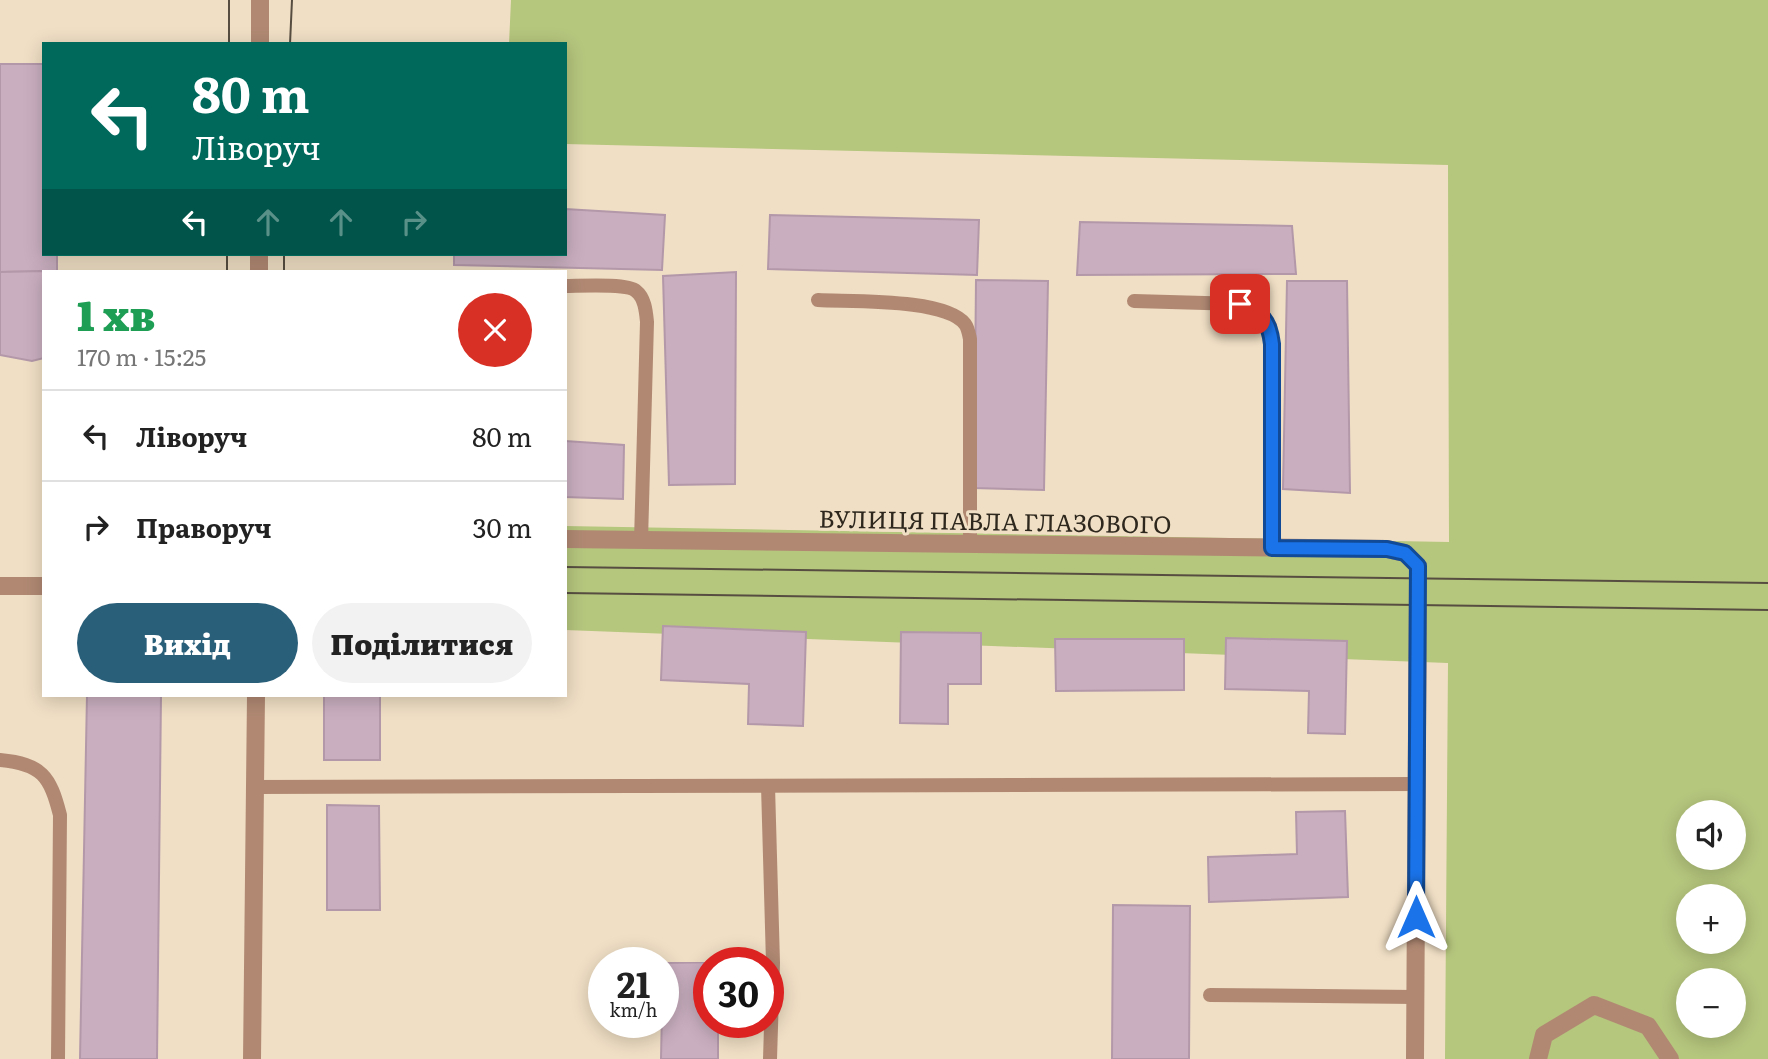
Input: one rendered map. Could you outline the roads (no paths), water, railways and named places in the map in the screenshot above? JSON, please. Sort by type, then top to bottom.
[{"type":"street","points":[[260,0],[260,42]]},
{"type":"street","name":"ВУЛИЦЯ ПАВЛА ГЛАЗОВОГО","points":[[567,539],[1387,549],[1405,553],[1418,566],[1417,784]]},
{"type":"street","points":[[0,586],[42,586]]},
{"type":"street","points":[[252,1059],[256,697]]},
{"type":"street","points":[[1415,1059],[1417,784]]},
{"type":"street","points":[[1538,1059],[1544,1035],[1594,1005],[1648,1026],[1670,1059]]},
{"type":"lane","points":[[567,286],[629,287],[639,293],[645,309],[647,322],[641,541]]},
{"type":"lane","points":[[818,300],[934,307],[957,316],[967,326],[970,340],[970,544]]},
{"type":"lane","points":[[1134,301],[1240,304],[1257,312],[1270,326],[1272,548]]},
{"type":"lane","points":[[0,760],[21,762],[40,772],[53,788],[60,815],[58,1059]]},
{"type":"lane","points":[[256,787],[1417,784]]},
{"type":"lane","points":[[768,786],[773,963],[770,1059]]},
{"type":"lane","points":[[1210,995],[1415,997]]},
{"type":"tram line","points":[[229,0],[229,42]]},
{"type":"tram line","points":[[290,42],[292,0]]},
{"type":"tram line","points":[[227,256],[227,270]]},
{"type":"tram line","points":[[284,256],[284,270]]},
{"type":"tram line","points":[[567,567],[1768,583]]},
{"type":"tram line","points":[[567,593],[1768,610]]}]
